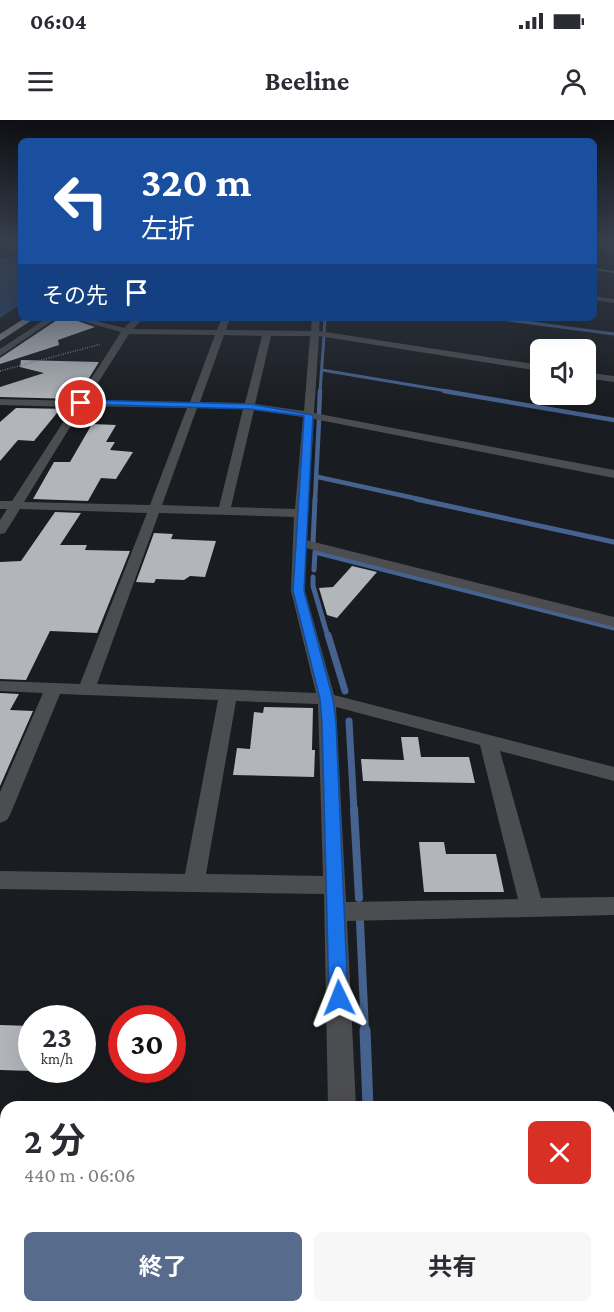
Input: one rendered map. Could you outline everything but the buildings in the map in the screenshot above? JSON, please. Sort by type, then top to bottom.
[{"type":"main road","points":[[0,338],[25,321]]},
{"type":"street","points":[[597,298],[614,300]]},
{"type":"street","points":[[0,353],[48,321]]},
{"type":"street","points":[[84,321],[124,335],[315,334],[530,366]]},
{"type":"street","points":[[0,530],[124,335],[136,321]]},
{"type":"street","points":[[87,689],[225,321]]},
{"type":"street","points":[[316,321],[299,542],[298,591],[326,699],[342,1101]]},
{"type":"street","points":[[224,511],[267,333]]},
{"type":"street","points":[[596,377],[614,379]]},
{"type":"street","points":[[0,402],[250,406],[309,415],[614,474]]},
{"type":"street","points":[[0,505],[301,513]]},
{"type":"street","points":[[299,542],[614,622]]},
{"type":"street","points":[[0,686],[326,699],[614,774]]},
{"type":"street","points":[[0,815],[54,688]]},
{"type":"street","points":[[194,882],[228,695]]},
{"type":"street","points":[[488,741],[532,907]]},
{"type":"street","points":[[0,880],[335,885]]},
{"type":"street","points":[[336,912],[614,906]]},
{"type":"path","points":[[0,371],[124,335]]},
{"type":"shaded area","points":[[0,296],[18,296],[18,306],[0,318]]},
{"type":"waterway","points":[[324,333],[325,321]]},
{"type":"waterway","points":[[516,321],[614,334]]},
{"type":"waterway","points":[[320,392],[324,336]]},
{"type":"waterway","points":[[322,370],[453,392]]},
{"type":"waterway","points":[[319,414],[320,391]]},
{"type":"waterway","points":[[444,391],[614,420]]},
{"type":"waterway","points":[[315,500],[319,420]]},
{"type":"waterway","points":[[318,477],[423,500]]},
{"type":"waterway","points":[[313,543],[315,499]]},
{"type":"waterway","points":[[416,499],[614,542]]},
{"type":"waterway","points":[[314,570],[315,552],[614,628]]},
{"type":"waterway","points":[[313,577],[313,586],[328,637]]},
{"type":"waterway","points":[[328,635],[345,691]]},
{"type":"waterway","points":[[349,721],[354,811]]},
{"type":"waterway","points":[[354,809],[359,898]]},
{"type":"waterway","points":[[360,921],[365,1032]]},
{"type":"waterway","points":[[365,1030],[368,1101]]},
{"type":"route","points":[[81,403],[250,406],[309,415],[299,542],[298,591],[326,699],[329,723],[339,998]]}]
